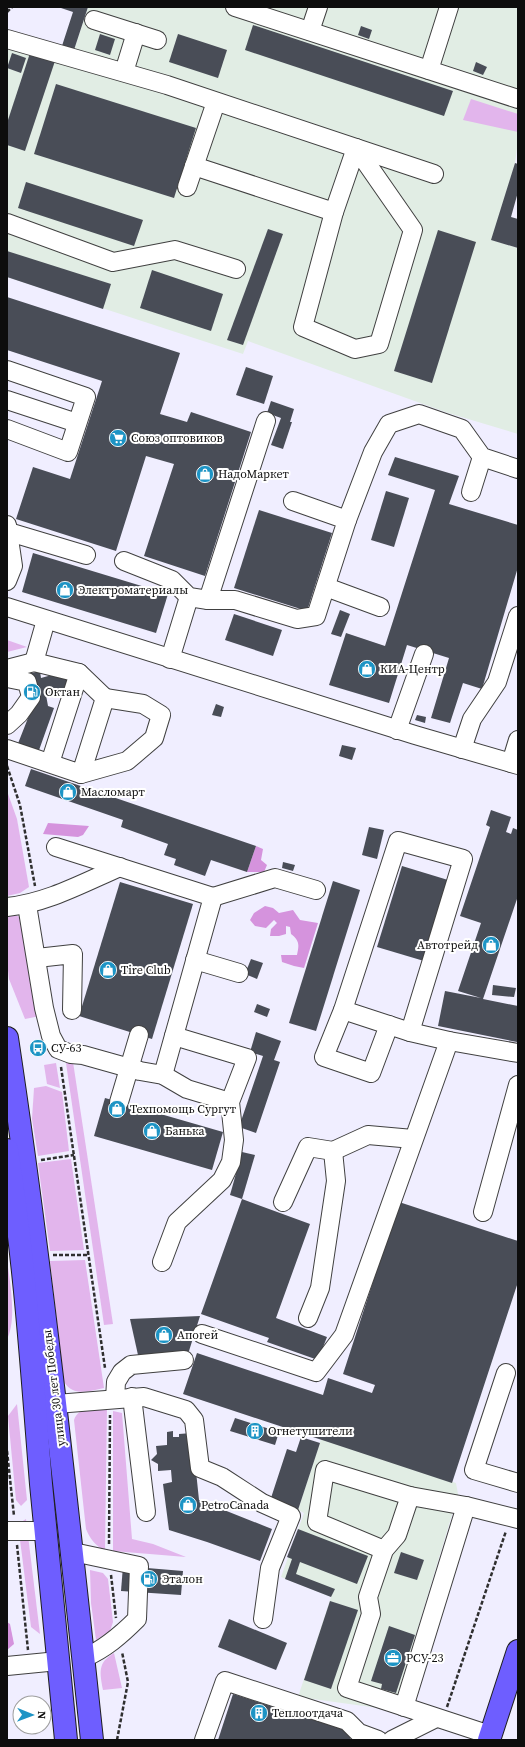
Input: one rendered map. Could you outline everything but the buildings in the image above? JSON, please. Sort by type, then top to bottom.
[{"type":"main road","name":"улица 30 лет Победы","points":[[7,1038],[18,1213],[30,1336],[45,1531],[66,1740]]},
{"type":"main road","name":"улица 30 лет Победы","points":[[7,1150],[56,1404],[92,1740]]},
{"type":"main road","points":[[490,1738],[518,1651]]},
{"type":"lane","points":[[235,7],[518,99]]},
{"type":"lane","points":[[310,31],[318,7]]},
{"type":"lane","points":[[429,70],[449,7]]},
{"type":"lane","points":[[94,20],[157,40]]},
{"type":"lane","points":[[124,72],[136,33]]},
{"type":"lane","points":[[7,39],[124,72],[434,174]]},
{"type":"lane","points":[[187,187],[216,102]]},
{"type":"lane","points":[[356,148],[413,230],[379,344],[355,349],[303,327],[334,212],[356,148]]},
{"type":"lane","points":[[194,166],[334,212]]},
{"type":"lane","points":[[7,223],[113,262],[175,250],[236,268]]},
{"type":"lane","points":[[7,370],[86,397],[68,452],[7,429]]},
{"type":"lane","points":[[7,400],[77,423]]},
{"type":"lane","points":[[124,561],[172,580],[189,597],[208,600],[235,600],[297,619],[316,616],[347,520],[373,452],[389,424],[419,414],[462,429],[482,457],[518,469]]},
{"type":"lane","points":[[208,600],[266,421]]},
{"type":"lane","points":[[471,492],[482,457]]},
{"type":"lane","points":[[293,501],[347,520]]},
{"type":"lane","points":[[7,581],[13,566],[8,529],[86,555]]},
{"type":"lane","points":[[326,587],[380,607]]},
{"type":"lane","points":[[170,659],[189,597]]},
{"type":"lane","points":[[7,607],[397,730],[515,764],[518,740]]},
{"type":"lane","points":[[462,749],[472,719],[497,682],[518,616]]},
{"type":"lane","points":[[34,662],[46,620]]},
{"type":"lane","points":[[397,730],[424,654]]},
{"type":"lane","points":[[7,669],[34,662],[79,673],[105,698],[142,704],[162,716],[154,738],[127,761],[81,774],[7,750]]},
{"type":"lane","points":[[50,763],[79,673]]},
{"type":"lane","points":[[7,678],[27,682],[31,697],[19,714],[7,725]]},
{"type":"lane","points":[[81,774],[105,698]]},
{"type":"lane","points":[[389,1025],[370,1073],[324,1057],[343,1010],[398,841],[463,859],[410,1032]]},
{"type":"lane","points":[[56,847],[213,897],[275,878],[316,890]]},
{"type":"lane","points":[[7,907],[32,903],[120,867]]},
{"type":"lane","points":[[163,1075],[213,897]]},
{"type":"lane","points":[[32,903],[37,958],[44,1008],[51,1036],[58,1049],[71,1054],[83,1055],[163,1075],[187,1089],[230,1102]]},
{"type":"lane","points":[[37,958],[73,954],[72,1010]]},
{"type":"lane","points":[[195,960],[239,973]]},
{"type":"lane","points":[[343,1010],[410,1032],[449,1041],[518,1053]]},
{"type":"lane","points":[[119,1102],[139,1035]]},
{"type":"lane","points":[[162,1262],[177,1222],[222,1180],[231,1162],[234,1140],[230,1102],[247,1058],[174,1036]]},
{"type":"lane","points":[[202,1334],[316,1372],[344,1335],[449,1041]]},
{"type":"lane","points":[[483,1212],[518,1085]]},
{"type":"lane","points":[[283,1202],[308,1147],[333,1151],[368,1135],[413,1139]]},
{"type":"lane","points":[[308,1318],[321,1280],[336,1181],[333,1151]]},
{"type":"lane","points":[[146,1512],[116,1382],[122,1372],[131,1365],[184,1360]]},
{"type":"lane","points":[[506,1373],[474,1470],[518,1483]]},
{"type":"lane","points":[[56,1404],[144,1397],[186,1410],[194,1420],[200,1468],[222,1478],[262,1504],[291,1516],[270,1568],[263,1619]]},
{"type":"lane","points":[[384,1550],[317,1522],[325,1470],[410,1496],[466,1506],[514,1518]]},
{"type":"lane","points":[[410,1496],[397,1535],[384,1550],[368,1597],[371,1614],[347,1688],[440,1719],[490,1738]]},
{"type":"lane","points":[[404,1707],[466,1506]]},
{"type":"lane","points":[[11,1532],[45,1531]]},
{"type":"lane","points":[[73,1552],[139,1566],[138,1619],[119,1637],[98,1652],[84,1658]]},
{"type":"lane","points":[[7,1666],[58,1661]]},
{"type":"lane","points":[[204,1740],[225,1681],[347,1721],[359,1733],[378,1740]]},
{"type":"lane","points":[[392,1740],[440,1719]]},
{"type":"path","points":[[7,12],[12,7]]},
{"type":"path","points":[[7,766],[20,805],[32,903]]},
{"type":"path","points":[[58,1049],[106,1369]]},
{"type":"path","points":[[117,1740],[128,1682],[113,1603],[110,1560],[119,1398]]},
{"type":"path","points":[[7,1451],[11,1532],[29,1664]]},
{"type":"path","points":[[440,1719],[514,1518]]},
{"type":"shaded area","points":[[88,7],[518,7],[518,141],[515,163],[492,240],[518,248],[518,434],[448,413],[248,341],[243,354],[7,277],[7,43],[73,53]]},
{"type":"shaded area","points":[[471,99],[518,114],[518,132],[463,120]]},
{"type":"shaded area","points":[[7,640],[27,647],[7,652]]},
{"type":"shaded area","points":[[7,791],[17,819],[29,887],[20,893],[7,896]]},
{"type":"shaded area","points":[[48,823],[89,826],[83,835],[78,837],[43,834]]},
{"type":"shaded area","points":[[256,846],[263,849],[261,860],[267,865],[264,872],[247,872]]},
{"type":"shaded area","points":[[265,906],[273,908],[279,913],[293,910],[300,920],[318,923],[304,968],[282,962],[281,955],[297,955],[298,943],[291,934],[290,927],[286,926],[286,934],[270,936],[271,929],[277,923],[274,920],[266,928],[255,926],[250,920],[254,913]]},
{"type":"shaded area","points":[[11,912],[19,917],[40,1016],[25,1019],[9,979],[7,962],[7,913]]},
{"type":"shaded area","points":[[73,1062],[113,1324],[104,1325],[66,1063]]},
{"type":"shaded area","points":[[56,1063],[60,1088],[47,1084],[44,1065]]},
{"type":"shaded area","points":[[46,1086],[62,1092],[69,1151],[38,1156],[32,1119],[34,1088]]},
{"type":"shaded area","points":[[71,1159],[84,1250],[50,1251],[38,1163]]},
{"type":"shaded area","points":[[7,1260],[12,1301],[12,1322],[7,1339]]},
{"type":"shaded area","points":[[85,1260],[104,1388],[82,1392],[72,1390],[64,1382],[50,1261]]},
{"type":"shaded area","points":[[17,1404],[27,1500],[21,1506],[16,1500],[8,1416]]},
{"type":"shaded area","points":[[107,1406],[105,1551],[93,1542],[86,1529],[74,1420],[76,1415],[83,1410]]},
{"type":"shaded area","points":[[113,1411],[122,1413],[132,1539],[153,1544],[186,1557],[113,1551]]},
{"type":"shaded area","points":[[321,1439],[456,1483],[458,1494],[455,1505],[393,1710],[298,1697],[331,1597],[281,1577],[304,1513],[298,1510]]},
{"type":"shaded area","points":[[26,1519],[40,1634],[31,1627],[18,1524]]},
{"type":"shaded area","points":[[90,1570],[103,1573],[108,1579],[113,1622],[110,1631],[96,1640],[91,1603]]},
{"type":"shaded area","points":[[7,1622],[10,1624],[14,1644],[7,1650]]},
{"type":"shaded area","points":[[114,1653],[122,1688],[103,1690],[101,1678],[102,1665]]},
{"type":"place","name":"Союз оптовиков","points":[[118,438]]},
{"type":"place","name":"НадоМаркет","points":[[205,474]]},
{"type":"place","name":"Электроматериалы","points":[[65,590]]},
{"type":"place","name":"КИА-Центр","points":[[367,669]]},
{"type":"place","name":"Октан","points":[[32,692]]},
{"type":"place","name":"Масломарт","points":[[68,792]]},
{"type":"place","name":"Автотрейд","points":[[491,945]]},
{"type":"place","name":"Tire Club","points":[[108,970]]},
{"type":"place","name":"СУ-63","points":[[38,1048]]},
{"type":"place","name":"Техпомощь Сургут","points":[[117,1109]]},
{"type":"place","name":"Банька","points":[[152,1131]]},
{"type":"place","name":"Апогей","points":[[164,1335]]},
{"type":"place","name":"Огнетушители","points":[[255,1431]]},
{"type":"place","name":"PetroCanada","points":[[188,1505]]},
{"type":"place","name":"Эталон","points":[[149,1579]]},
{"type":"place","name":"РСУ-23","points":[[393,1658]]},
{"type":"place","name":"Теплоотдача","points":[[259,1713]]}]
